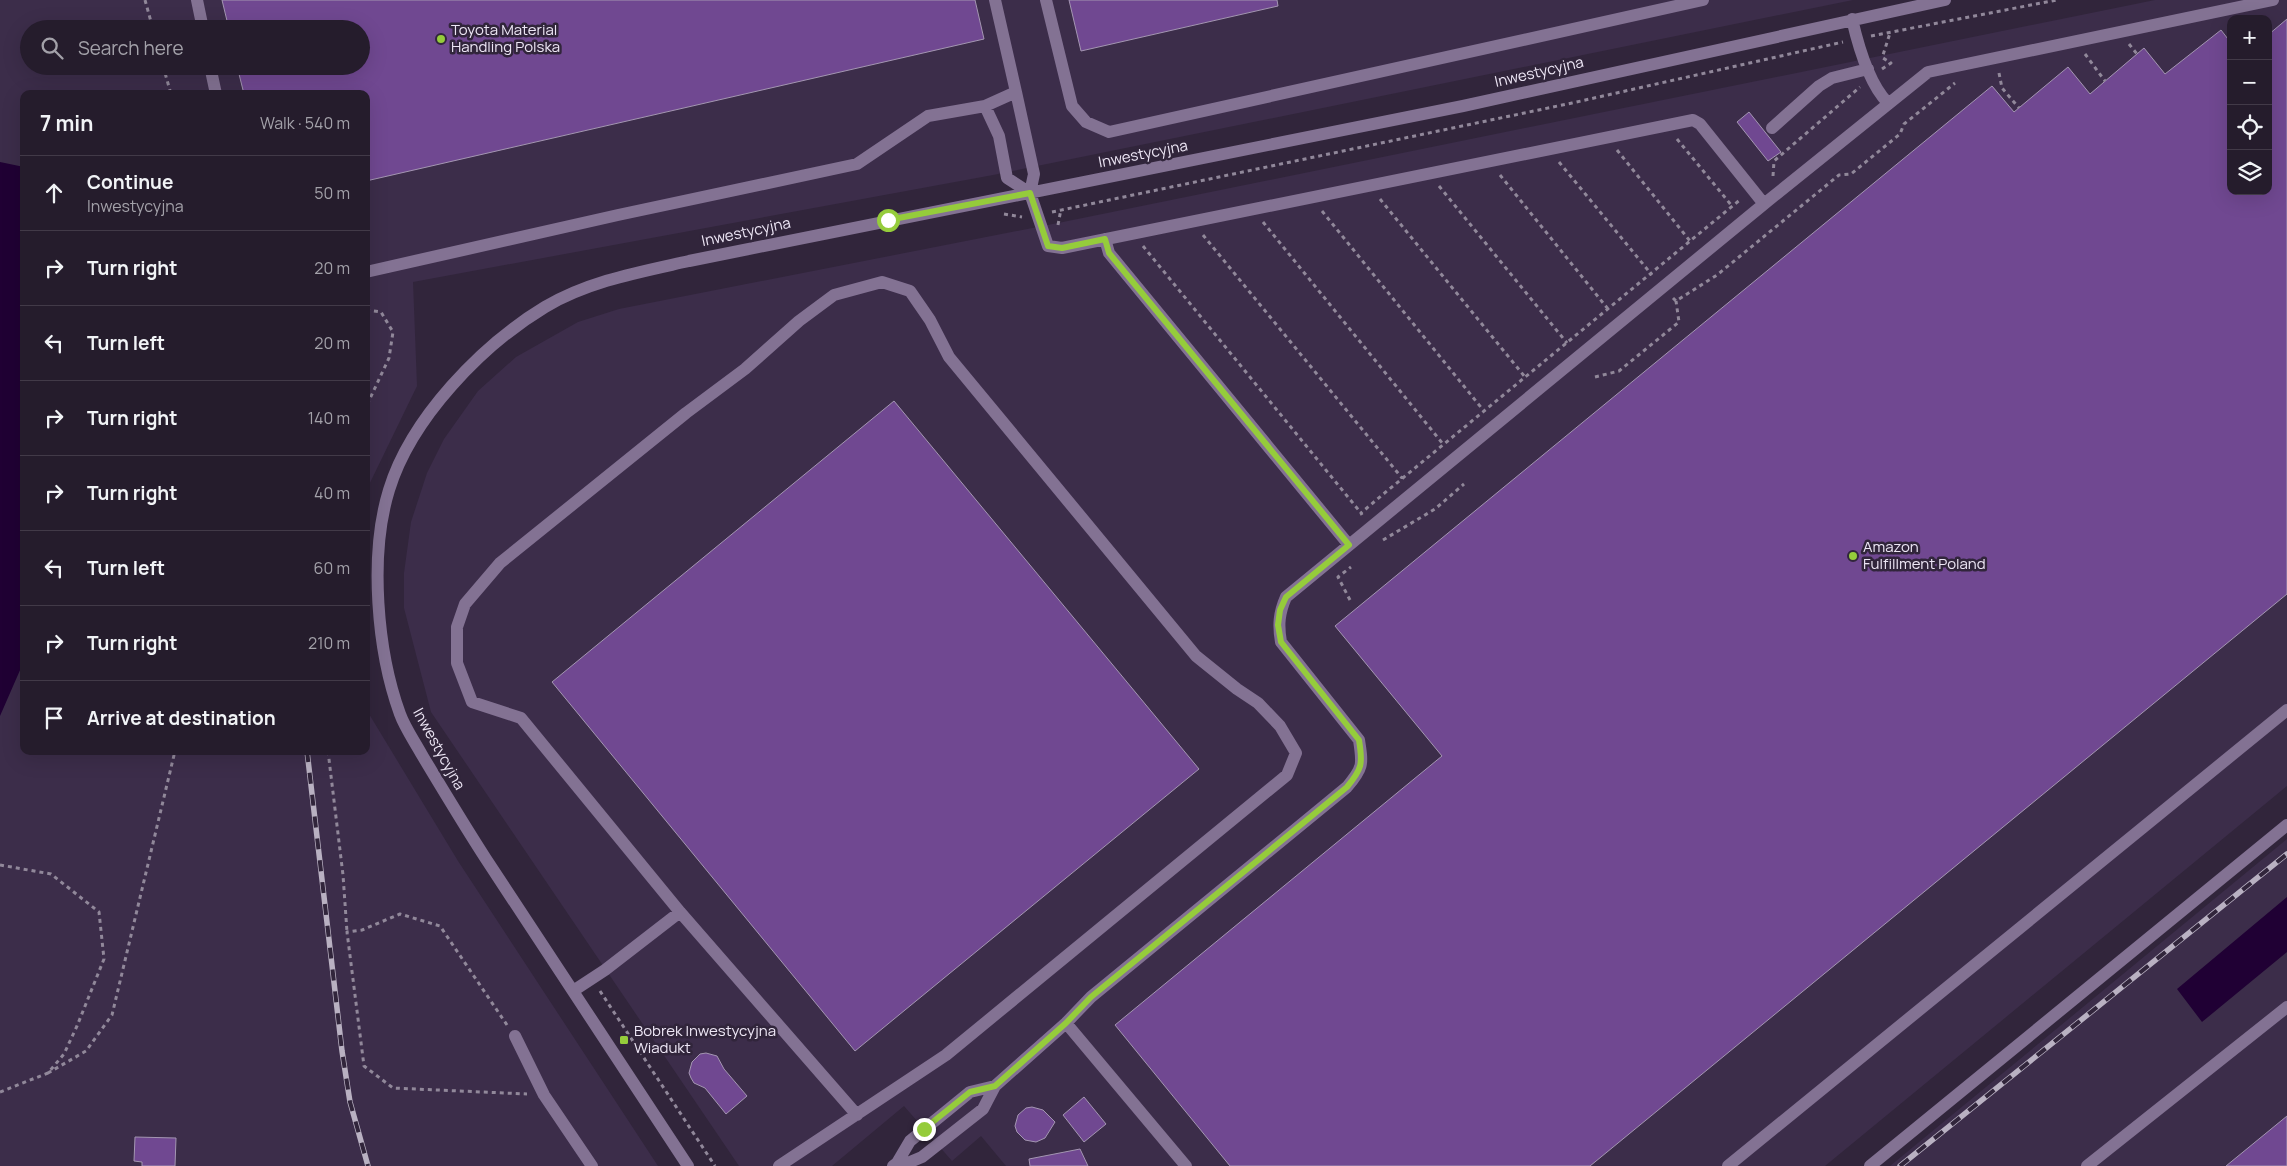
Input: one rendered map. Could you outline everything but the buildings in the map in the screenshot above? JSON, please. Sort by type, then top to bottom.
[{"type":"street","points":[[197,0],[201,20]]},
{"type":"street","points":[[995,0],[1034,174],[1030,193],[1048,246],[1062,248],[1693,120],[1700,124],[1764,204]]},
{"type":"street","points":[[1046,0],[1072,106],[1086,122],[1109,132],[1703,0]]},
{"type":"street","name":"Inwestycyjna","points":[[688,1166],[453,807],[400,717],[386,668],[379,616],[378,572],[382,526],[388,490],[404,454],[428,416],[462,375],[501,338],[547,306],[605,280],[689,260],[1463,106],[1945,0]]},
{"type":"street","points":[[895,1164],[922,1158],[983,1109],[995,1086],[1066,1023],[1091,997],[1347,787],[1360,772],[1362,758],[1359,740],[1281,642],[1278,625],[1280,610],[1286,597],[1764,204],[1928,72],[2272,0]]},
{"type":"street","points":[[1852,19],[1856,40],[1868,69],[1880,95],[1888,103]]},
{"type":"street","points":[[1772,128],[1818,86],[1832,78],[1868,69]]},
{"type":"street","points":[[212,75],[215,90]]},
{"type":"street","points":[[370,271],[618,214],[857,164],[928,116],[986,106],[1016,92]]},
{"type":"street","points":[[986,106],[998,136],[1007,178],[1030,193]]},
{"type":"street","points":[[1105,239],[1109,253],[1349,545]]},
{"type":"street","points":[[779,1166],[857,1115],[946,1055],[1287,774],[1296,753],[1280,726],[1258,702],[1237,689],[1196,656],[949,357],[930,320],[910,290],[882,282],[834,295],[799,321],[745,369],[686,413],[500,563],[465,604],[457,627],[457,663],[472,702],[521,718],[680,912],[857,1115]]},
{"type":"street","points":[[1728,1166],[2287,710]]},
{"type":"street","points":[[1870,1166],[2287,825]]},
{"type":"street","points":[[573,991],[605,970],[680,912]]},
{"type":"street","points":[[2087,1166],[2287,1007]]},
{"type":"street","points":[[1066,1023],[1186,1166]]},
{"type":"street","points":[[515,1036],[544,1094],[592,1166]]},
{"type":"street","points":[[895,1164],[910,1141],[970,1092],[995,1086]]},
{"type":"path","points":[[145,0],[151,20]]},
{"type":"path","points":[[1883,55],[1890,33]]},
{"type":"path","points":[[2084,52],[2104,81]]},
{"type":"path","points":[[1998,70],[2002,88],[2019,108]]},
{"type":"path","points":[[166,75],[170,90]]},
{"type":"path","points":[[1676,137],[1732,206]]},
{"type":"path","points":[[1617,150],[1690,241]]},
{"type":"path","points":[[1498,174],[1608,309]]},
{"type":"path","points":[[1439,186],[1567,343]]},
{"type":"path","points":[[1380,198],[1525,377]]},
{"type":"path","points":[[1058,224],[1060,208]]},
{"type":"path","points":[[1321,210],[1484,411]]},
{"type":"path","points":[[1263,222],[1443,444]]},
{"type":"path","points":[[1203,234],[1402,478]]},
{"type":"path","points":[[1143,246],[1361,513]]},
{"type":"path","points":[[1595,377],[1619,371],[1679,322],[1676,301]]},
{"type":"path","points":[[370,311],[381,312],[393,332],[389,358],[370,398]]},
{"type":"path","points":[[1383,540],[1435,509],[1464,484]]},
{"type":"path","points":[[0,1092],[48,1073],[86,1052],[112,1015],[174,755]]},
{"type":"path","points":[[328,755],[343,875],[347,932],[364,1066],[393,1088],[544,1094]]},
{"type":"path","points":[[0,866],[51,874],[99,912],[104,959],[78,1026],[64,1054],[48,1073]]},
{"type":"path","points":[[347,932],[362,930],[400,914],[440,926],[515,1036]]},
{"type":"shaded area","points":[[0,0],[1853,0],[993,175],[413,282],[417,386],[370,483],[370,90],[20,90],[20,755],[370,755],[370,716],[458,861],[658,1166],[0,1166]]},
{"type":"shaded area","points":[[2155,0],[2287,0],[2287,786],[1825,1166],[1006,1166],[981,1136],[952,1161],[904,1106],[832,1166],[739,1166],[431,712],[404,608],[404,573],[411,522],[427,473],[444,439],[478,391],[516,357],[578,322],[619,309],[1063,222]]},
{"type":"shaded area","points":[[0,162],[20,166],[20,670],[0,716]]},
{"type":"shaded area","points":[[2287,839],[2287,1166],[1890,1166]]},
{"type":"shaded area","points":[[2287,897],[2287,952],[2202,1022],[2177,989]]},
{"type":"railway","points":[[307,755],[342,1051],[350,1102],[368,1166]]},
{"type":"railway","points":[[1900,1166],[2287,854]]},
{"type":"place","name":"Toyota Material Handling Polska","points":[[441,39]]},
{"type":"place","name":"Amazon Fulfillment Poland","points":[[1853,556]]},
{"type":"place","name":"Bobrek Inwestycyjna Wiadukt","points":[[624,1040]]},
{"type":"route","points":[[888,220],[1030,193],[1040,217],[1048,246],[1062,248],[1105,239],[1109,253],[1349,545],[1286,597],[1280,610],[1278,625],[1281,642],[1359,740],[1362,758],[1360,772],[1347,787],[1091,997],[1066,1023],[995,1086],[970,1092],[924,1129]]}]
